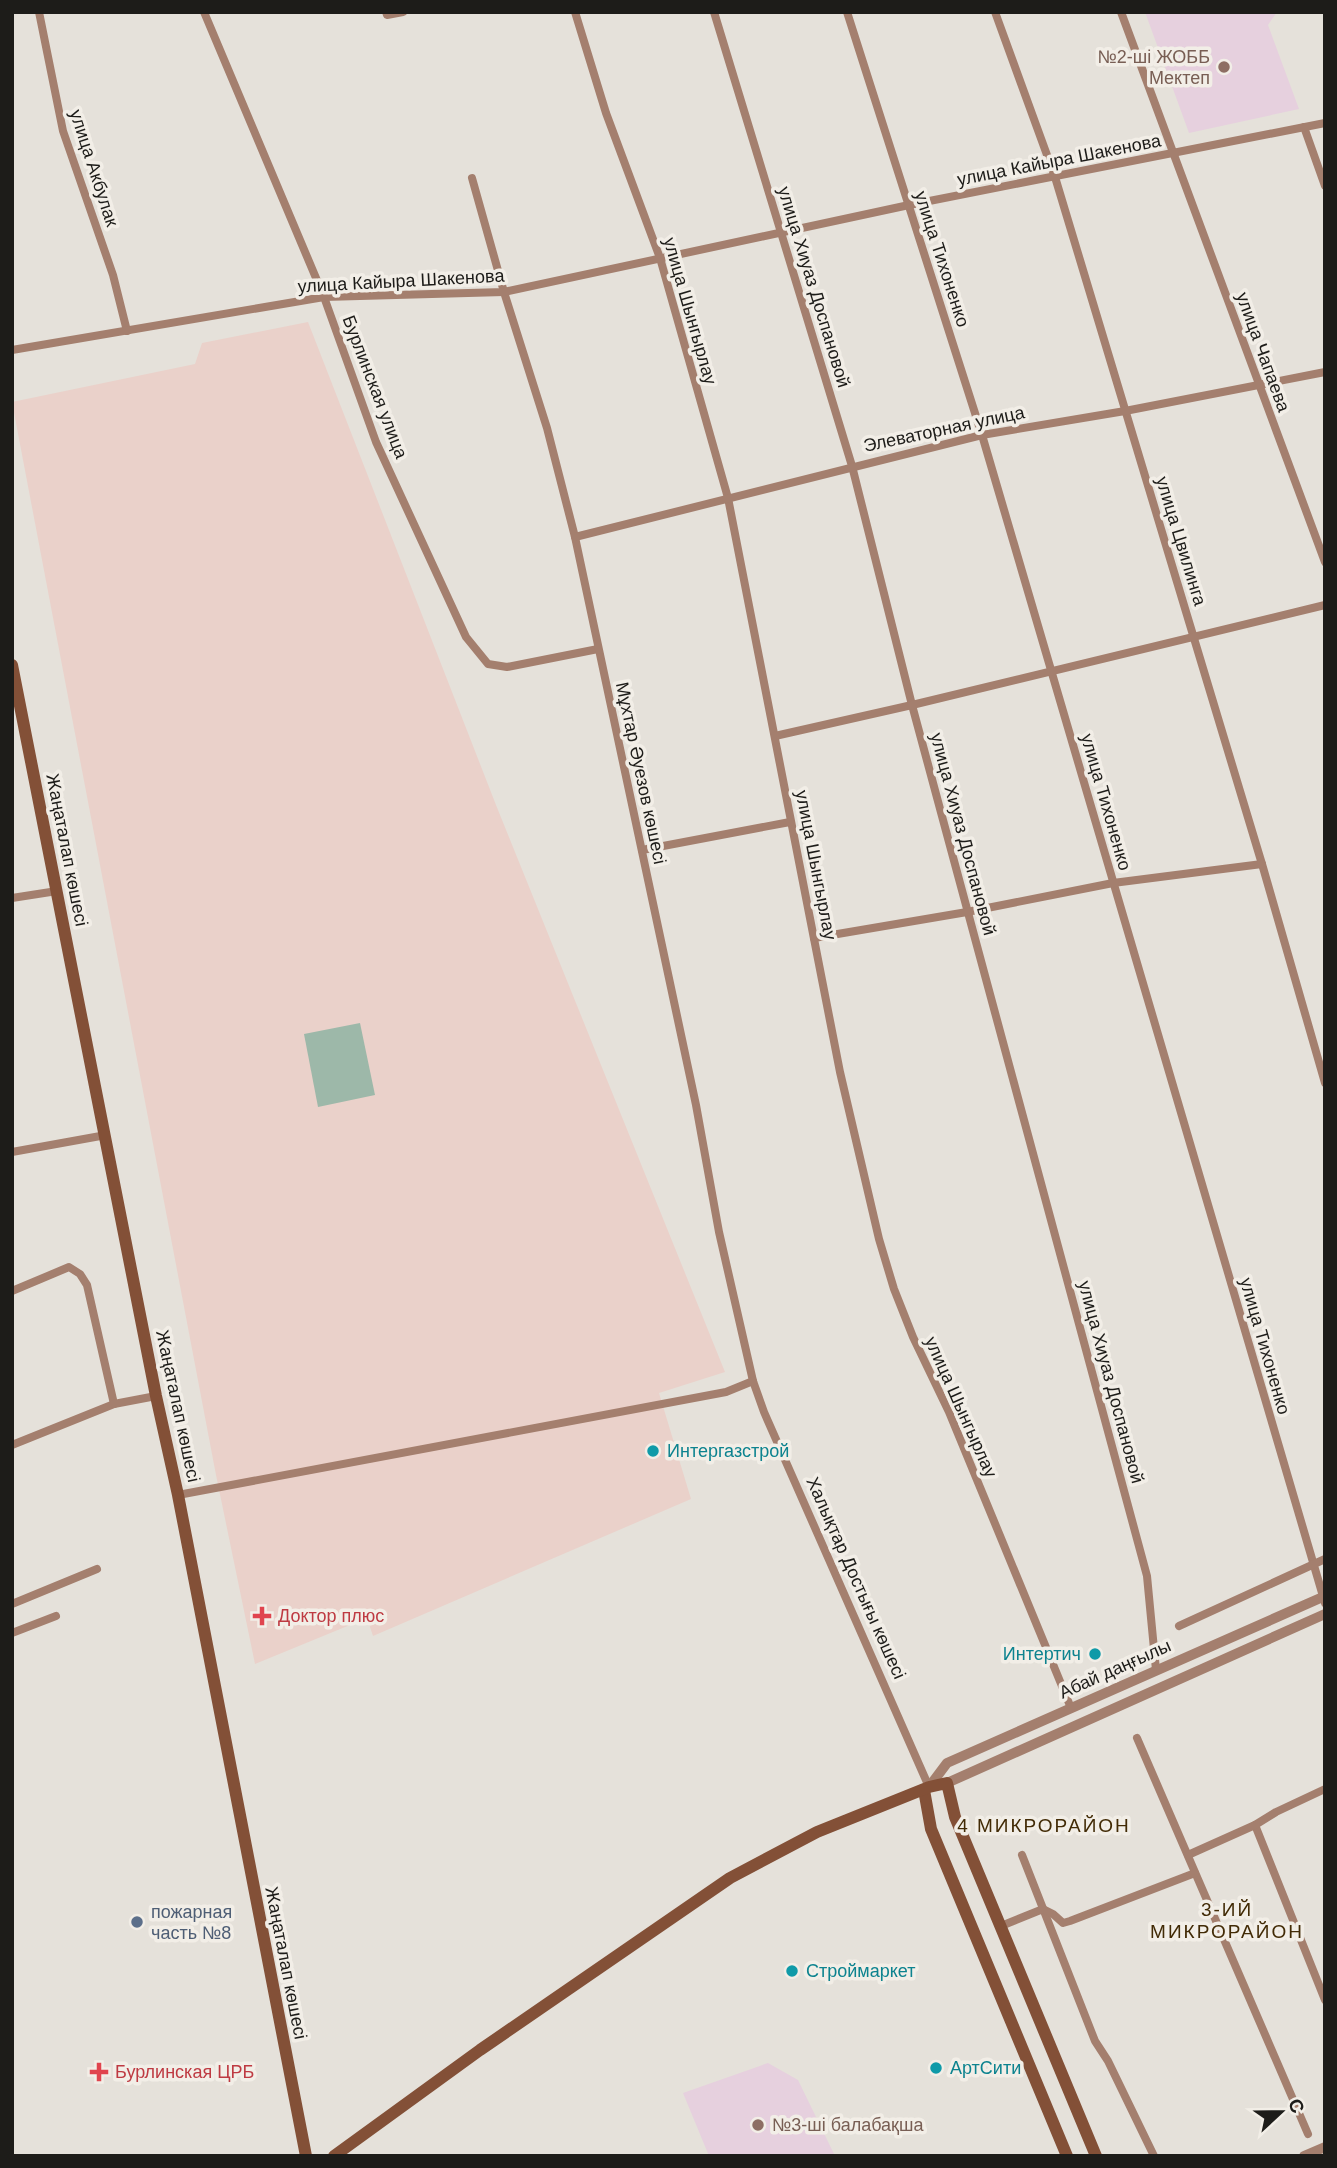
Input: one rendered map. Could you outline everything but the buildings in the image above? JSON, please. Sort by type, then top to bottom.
[{"type":"main road","name":"Жаңаталап көшесі","points":[[12,665],[178,1496],[306,2156]]},
{"type":"main road","points":[[334,2156],[480,2050],[713,1889],[759,1861],[817,1832],[927,1788],[947,1783],[955,1817],[1096,2156]]},
{"type":"main road","name":"Халықтар Достығы көшесі","points":[[927,1788],[931,1829],[1067,2156]]},
{"type":"street","name":"улица Акбулак","points":[[39,12],[63,131],[113,275],[127,331]]},
{"type":"street","name":"Бурлинская улица","points":[[204,12],[324,297],[376,442],[466,637],[488,664],[507,667],[598,649]]},
{"type":"street","points":[[386,13],[403,12]]},
{"type":"street","name":"улица Шынгырлау","points":[[575,12],[606,113],[660,258],[727,498],[840,1072],[879,1239],[894,1289],[913,1337],[949,1412],[1072,1708]]},
{"type":"street","name":"улица Хиуаз Доспановой","points":[[714,12],[852,466],[967,912],[1147,1576],[1156,1670]]},
{"type":"street","name":"улица Тихоненко","points":[[847,12],[982,435],[1324,1599]]},
{"type":"street","name":"улица Цвилинга","points":[[995,12],[1055,177],[1262,864],[1325,1083]]},
{"type":"street","name":"улица Чапаева","points":[[1121,12],[1325,562]]},
{"type":"street","name":"улица Кайыра Шакенова","points":[[12,350],[324,297],[504,292],[909,205],[1325,123]]},
{"type":"street","points":[[1304,127],[1325,186]]},
{"type":"street","name":"Мұхтар Әуезов көшесі","points":[[472,178],[504,292],[547,428],[575,537],[696,1105],[719,1232],[753,1381]]},
{"type":"street","name":"Элеваторная улица","points":[[575,537],[982,435],[1125,411],[1325,372]]},
{"type":"street","points":[[775,736],[1325,605]]},
{"type":"street","points":[[642,850],[790,822]]},
{"type":"street","points":[[814,938],[967,912],[1113,883],[1262,864]]},
{"type":"street","points":[[12,898],[57,891]]},
{"type":"street","points":[[12,1152],[106,1136]]},
{"type":"street","points":[[12,1292],[69,1267],[80,1274],[87,1285],[114,1404]]},
{"type":"street","points":[[178,1496],[726,1392],[753,1381]]},
{"type":"street","name":"Халықтар Достығы көшесі","points":[[753,1381],[927,1788]]},
{"type":"street","points":[[12,1445],[114,1404],[156,1396]]},
{"type":"street","points":[[1179,1626],[1325,1559]]},
{"type":"street","points":[[12,1604],[97,1569]]},
{"type":"street","name":"Абай даңғылы","points":[[927,1788],[947,1763],[1324,1599]]},
{"type":"street","name":"Абай даңғылы","points":[[947,1783],[1325,1615]]},
{"type":"street","points":[[12,1633],[56,1616]]},
{"type":"street","points":[[1138,1738],[1308,2134]]},
{"type":"street","points":[[1188,1855],[1325,1789]]},
{"type":"street","points":[[1255,1825],[1325,2000]]},
{"type":"street","points":[[1022,1855],[1095,2041],[1108,2061],[1154,2156]]},
{"type":"street","points":[[1001,1926],[1043,1909],[1063,1923],[1195,1873]]},
{"type":"street","points":[[1304,2156],[1325,2147]]},
{"type":"shaded area","name":"№2-ші ЖОББ Мектеп","points":[[1145,12],[1277,12],[1268,25],[1299,109],[1189,133]]},
{"type":"shaded area","points":[[308,322],[496,805],[725,1372],[659,1393],[691,1499],[373,1636],[367,1618],[255,1664],[216,1475],[12,402],[195,364],[202,343]]},
{"type":"shaded area","name":"№3-ші балабақша","points":[[768,2063],[798,2080],[835,2156],[709,2156],[683,2093]]},
{"type":"green space","points":[[360,1023],[375,1095],[318,1107],[304,1034]]},
{"type":"place","name":"№2-ші ЖОББ Мектеп","points":[[1224,67]]},
{"type":"place","name":"Интергазстрой","points":[[653,1451]]},
{"type":"place","name":"Доктор плюс","points":[[262,1616]]},
{"type":"place","name":"Интертич","points":[[1095,1654]]},
{"type":"place","name":"пожарная часть №8","points":[[137,1922]]},
{"type":"place","name":"Строймаркет","points":[[792,1971]]},
{"type":"place","name":"АртСити","points":[[936,2068]]},
{"type":"place","name":"Бурлинская ЦРБ","points":[[99,2072]]},
{"type":"place","name":"№3-ші балабақша","points":[[758,2125]]},
{"type":"district","name":"4 МИКРОРАЙОН","points":[[1044,1825]]},
{"type":"district","name":"3-ИЙ МИКРОРАЙОН","points":[[1227,1920]]}]
